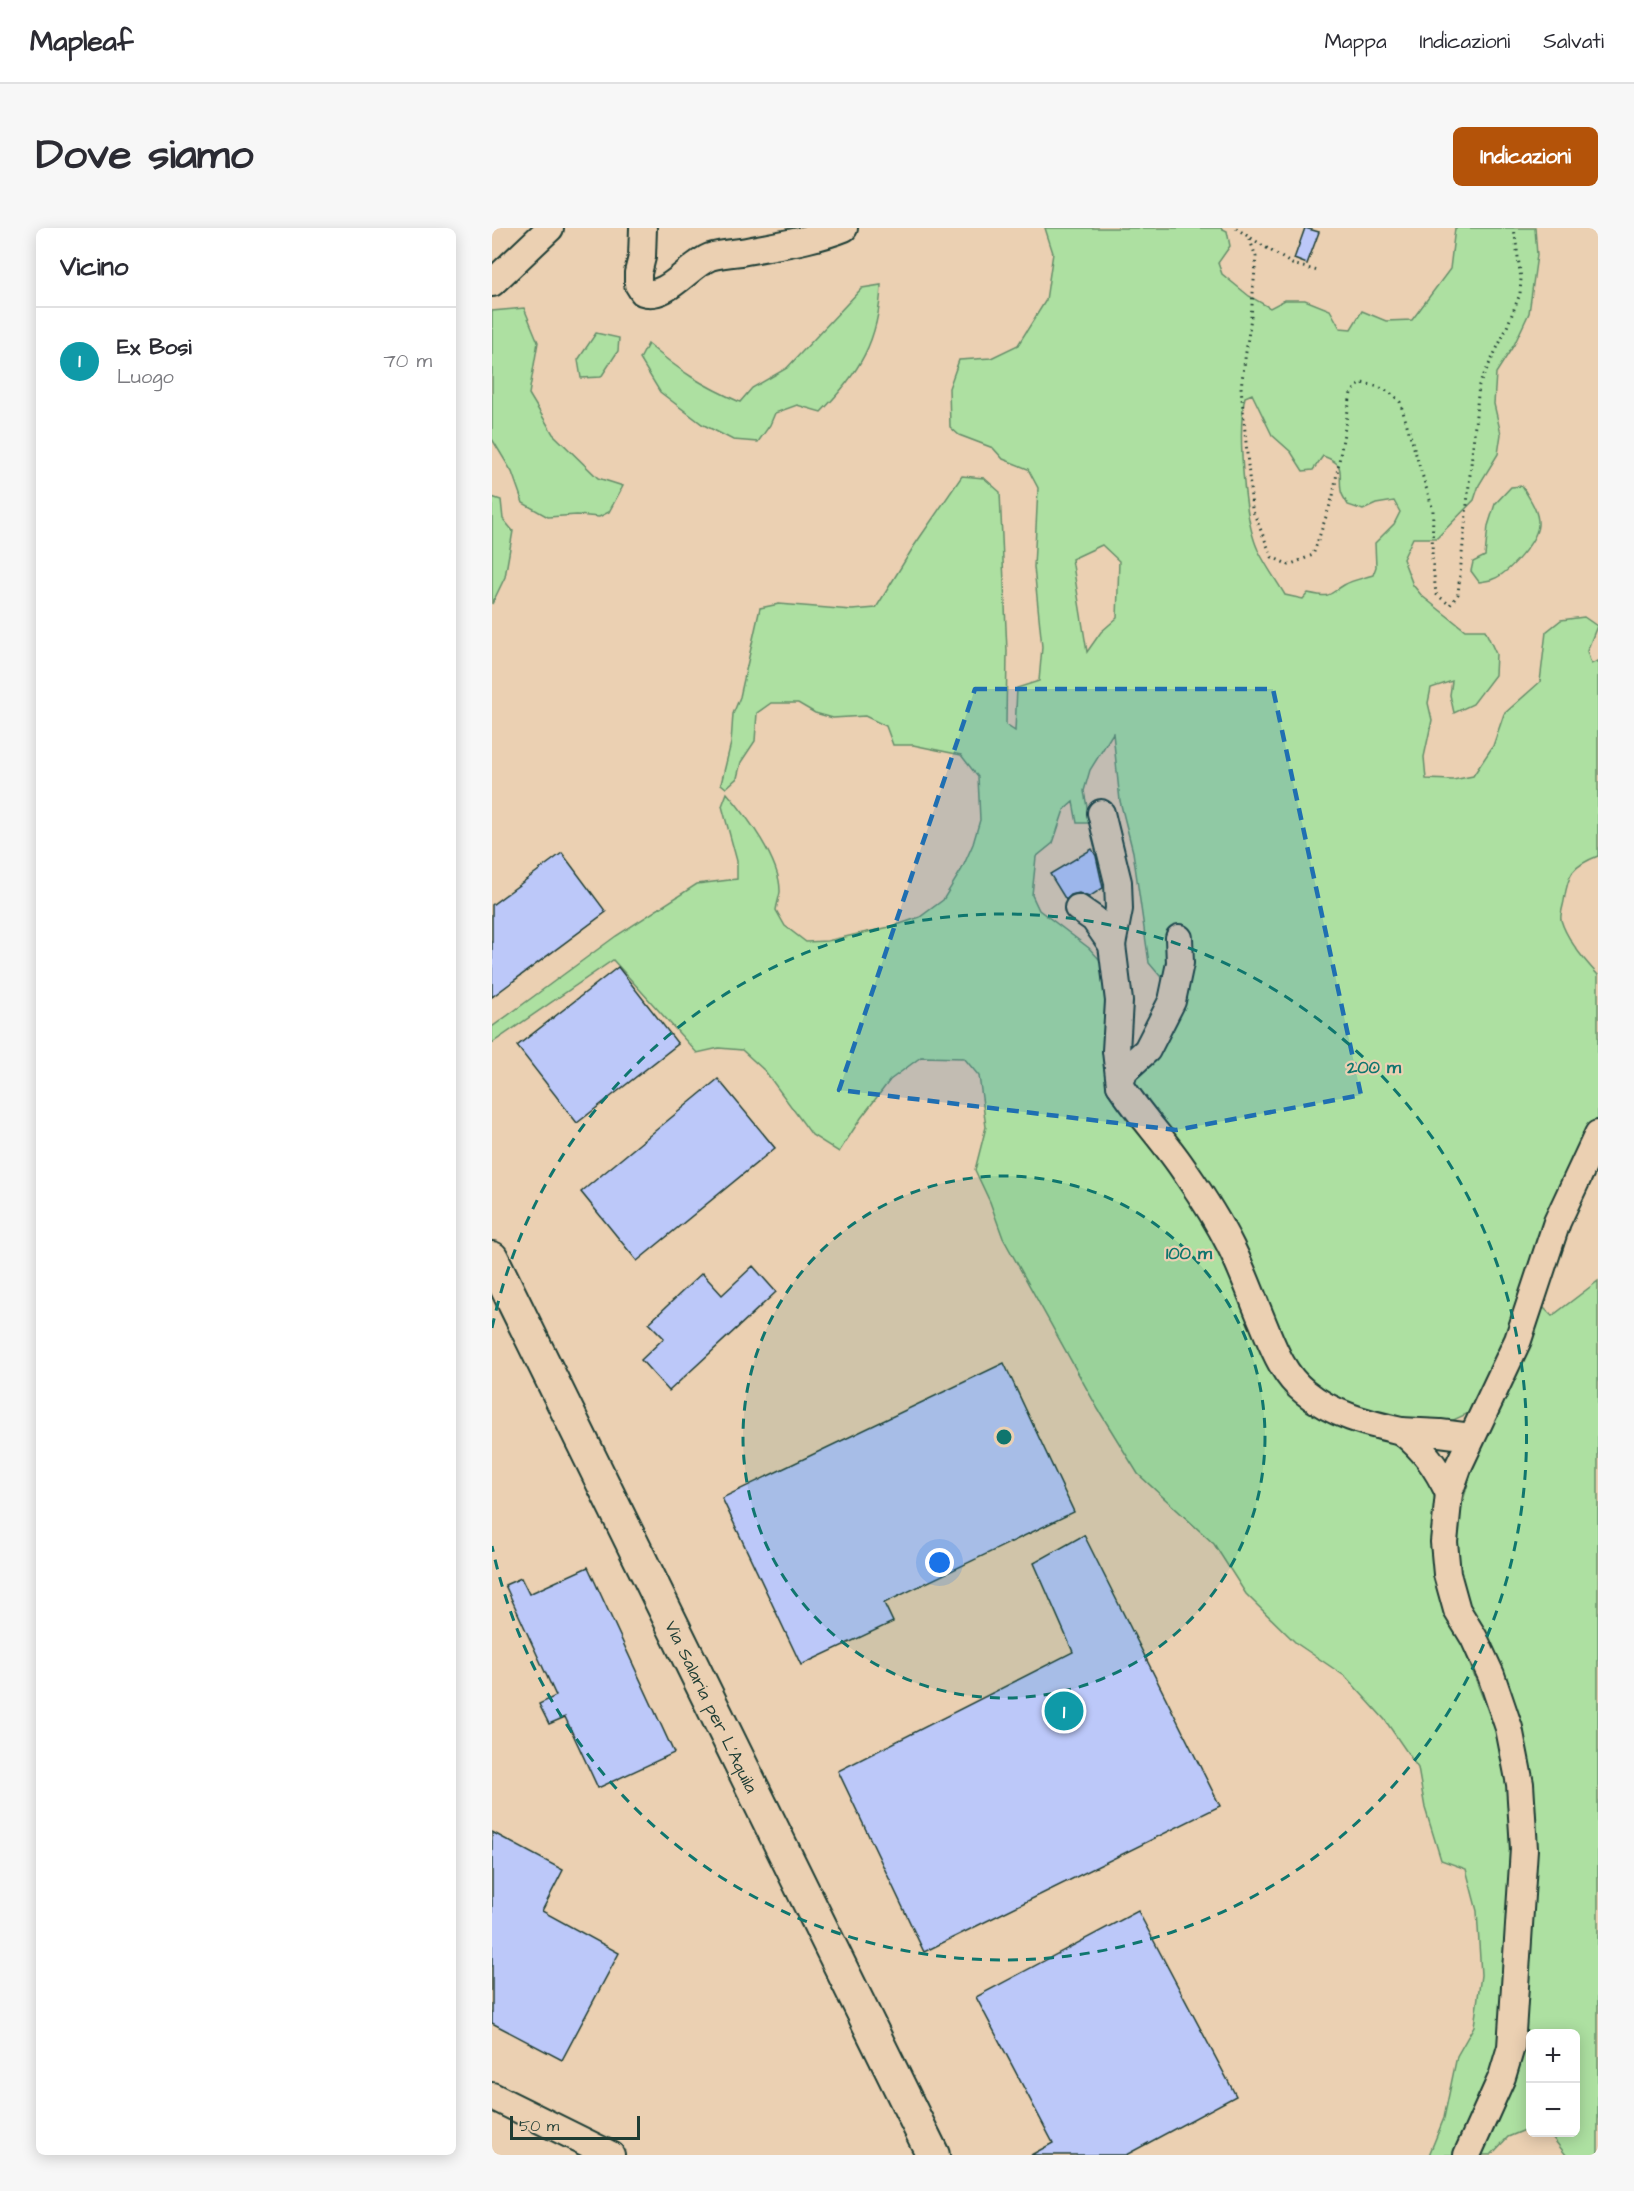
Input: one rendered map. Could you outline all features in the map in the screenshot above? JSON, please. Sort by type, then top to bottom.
[{"type":"main road","name":"Via Salaria per L'Aquila","points":[[492,1258],[933,2155]]},
{"type":"street","points":[[492,283],[550,228]]},
{"type":"street","points":[[644,228],[638,284],[643,292],[649,294],[670,287],[685,273],[710,258],[823,237],[844,228]]},
{"type":"street","points":[[1101,813],[1118,882],[1119,909],[1112,945],[1119,1001],[1116,1051],[1120,1085],[1131,1103],[1185,1170],[1232,1248],[1287,1374],[1304,1392],[1329,1408],[1358,1420],[1401,1431],[1471,1437]]},
{"type":"street","points":[[1078,908],[1094,919],[1112,945]]},
{"type":"street","points":[[1120,1085],[1124,1071],[1147,1050],[1172,1001],[1180,963],[1179,938]]},
{"type":"street","points":[[1467,2155],[1502,2077],[1511,2047],[1524,1849],[1520,1784],[1509,1728],[1491,1675],[1474,1638],[1457,1610],[1447,1574],[1444,1542],[1449,1493],[1471,1437],[1518,1340],[1557,1222],[1598,1134]]},
{"type":"street","points":[[1401,1431],[1425,1453],[1436,1467],[1449,1493]]},
{"type":"street","points":[[492,2096],[611,2155]]},
{"type":"path","points":[[1236,228],[1292,264],[1318,271]]},
{"type":"path","points":[[1249,237],[1256,257],[1251,317],[1241,387],[1244,439],[1252,509],[1272,556],[1289,565],[1313,555],[1333,496],[1351,393],[1361,383],[1373,385],[1394,395],[1400,402],[1433,510],[1432,557],[1436,594],[1450,605],[1458,594],[1479,386],[1520,294],[1521,279],[1514,228]]},
{"type":"highlighted area","points":[[975,689],[1273,689],[1361,1095],[1176,1130],[839,1090]]},
{"type":"green space","points":[[1045,228],[1221,228],[1227,231],[1230,246],[1218,263],[1222,274],[1249,296],[1270,308],[1285,300],[1305,300],[1330,310],[1340,328],[1351,329],[1362,311],[1386,321],[1412,320],[1450,269],[1455,228],[1535,228],[1537,255],[1529,313],[1514,345],[1496,373],[1494,404],[1501,434],[1498,454],[1479,485],[1474,500],[1437,538],[1413,538],[1403,559],[1413,585],[1422,596],[1465,630],[1485,630],[1496,654],[1495,675],[1473,704],[1454,713],[1450,695],[1452,681],[1431,688],[1428,703],[1432,720],[1424,757],[1426,779],[1453,780],[1473,776],[1493,746],[1504,714],[1540,682],[1546,632],[1561,620],[1584,617],[1597,626],[1587,651],[1591,664],[1598,661],[1598,856],[1582,863],[1573,872],[1567,884],[1561,920],[1572,942],[1598,975],[1598,1121],[1590,1131],[1507,1353],[1471,1412],[1438,1427],[1423,1464],[1434,1492],[1459,1636],[1499,1740],[1509,1794],[1510,1894],[1503,2019],[1494,2067],[1457,2155],[1429,2155],[1444,2118],[1457,2056],[1474,2026],[1481,1975],[1477,1911],[1466,1869],[1441,1860],[1425,1808],[1418,1768],[1385,1720],[1346,1677],[1296,1643],[1246,1594],[1214,1544],[1138,1474],[1098,1409],[1003,1238],[975,1170],[986,1127],[979,1076],[964,1058],[921,1057],[890,1080],[839,1152],[812,1135],[765,1071],[742,1050],[719,1048],[697,1053],[613,960],[492,1043],[492,1027],[616,936],[697,884],[737,879],[737,861],[722,806],[727,793],[761,839],[775,867],[780,892],[776,910],[785,926],[806,942],[827,941],[894,926],[920,917],[943,900],[962,869],[980,820],[978,777],[961,755],[913,745],[893,745],[886,726],[865,716],[833,718],[815,713],[798,703],[771,703],[757,713],[755,741],[741,762],[737,778],[726,788],[721,784],[731,743],[733,714],[740,697],[760,608],[779,604],[852,610],[876,608],[914,546],[962,476],[984,478],[1000,492],[1007,651],[1006,725],[1015,731],[1017,688],[1039,681],[1042,647],[1034,567],[1038,488],[1028,469],[1003,459],[993,448],[959,435],[950,427],[949,388],[959,360],[991,358],[1018,345],[1046,300],[1053,253]],"holes":[[[1252,394],[1272,435],[1291,452],[1303,471],[1313,470],[1323,456],[1336,462],[1340,469],[1341,491],[1348,505],[1363,510],[1376,504],[1394,501],[1400,512],[1394,524],[1375,543],[1376,567],[1373,575],[1347,583],[1328,595],[1308,593],[1303,599],[1285,595],[1258,550],[1249,518],[1243,475],[1242,431],[1245,397]],[[1102,545],[1119,561],[1117,618],[1101,632],[1087,652],[1072,559]],[[1113,733],[1120,801],[1133,852],[1149,963],[1166,983],[1151,1061],[1130,1085],[1111,972],[1089,948],[1039,910],[1032,895],[1036,857],[1053,843],[1064,810],[1073,802],[1077,823],[1090,823],[1084,791],[1090,770]]]},
{"type":"green space","points":[[881,285],[876,323],[871,340],[846,384],[821,412],[797,405],[775,413],[758,442],[733,440],[702,424],[660,392],[640,359],[648,344],[691,377],[740,402],[752,388],[787,368],[862,288]]},
{"type":"green space","points":[[524,308],[538,342],[529,394],[553,434],[598,478],[623,486],[609,512],[599,517],[577,515],[548,517],[523,503],[512,472],[492,439],[492,311]]},
{"type":"green space","points":[[596,333],[619,338],[618,351],[601,377],[581,378],[578,360]]},
{"type":"green space","points":[[1522,486],[1537,515],[1538,525],[1533,539],[1506,571],[1491,580],[1479,582],[1471,571],[1473,562],[1485,556],[1488,526],[1495,504],[1511,487]]},
{"type":"green space","points":[[492,497],[501,500],[503,519],[513,531],[505,577],[492,604]]},
{"type":"green space","points":[[1598,1281],[1598,2155],[1566,2155],[1552,2137],[1580,2137],[1580,2029],[1526,2029],[1526,2130],[1508,2137],[1491,2155],[1477,2155],[1502,2097],[1519,1760],[1456,1577],[1453,1534],[1473,1467],[1502,1404],[1540,1304],[1552,1316]]},
{"type":"building","points":[[1305,228],[1319,232],[1307,264],[1294,259]]},
{"type":"building","points":[[1092,849],[1096,856],[1103,888],[1089,897],[1079,893],[1071,895],[1066,900],[1050,874]]},
{"type":"building","points":[[562,853],[606,912],[492,997],[492,905]]},
{"type":"building","points":[[618,967],[678,1044],[577,1123],[517,1046]]},
{"type":"building","points":[[718,1079],[775,1148],[637,1261],[581,1192]]},
{"type":"building","points":[[753,1266],[776,1292],[669,1391],[641,1360],[664,1338],[649,1323],[702,1273],[722,1295]]},
{"type":"building","points":[[1004,1363],[1074,1512],[884,1603],[893,1622],[801,1665],[722,1498]]},
{"type":"building","points":[[1084,1535],[1220,1806],[924,1952],[838,1771],[1073,1652],[1034,1563]]},
{"type":"building","points":[[588,1567],[674,1753],[598,1788],[565,1717],[549,1724],[539,1704],[556,1696],[505,1585],[521,1578],[529,1594]]},
{"type":"building","points":[[492,1832],[563,1870],[542,1911],[619,1953],[562,2060],[492,2023]]},
{"type":"building","points":[[1138,1911],[1236,2096],[1126,2155],[1031,2155],[1053,2143],[976,1997]]},
{"type":"place","name":"Ex Bosi","points":[[1064,1711]]}]
